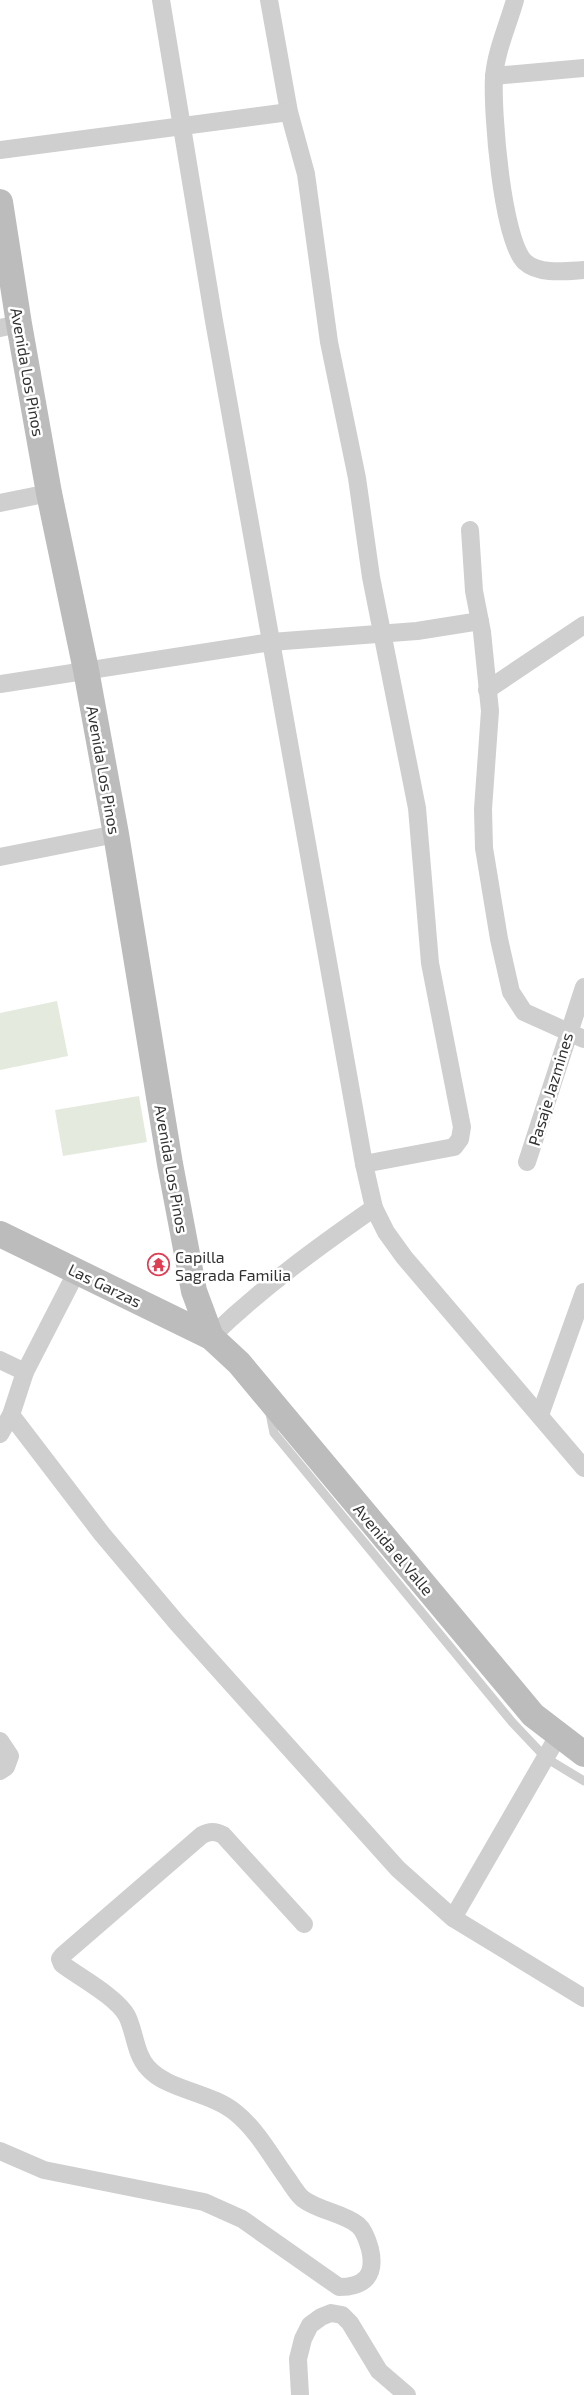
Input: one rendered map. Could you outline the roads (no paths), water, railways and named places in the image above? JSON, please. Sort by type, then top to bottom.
[{"type":"street","points":[[162,0],[181,125],[364,1164],[374,1208],[386,1232],[404,1257],[584,1468]]},
{"type":"street","points":[[269,0],[289,112],[306,174],[329,342],[357,478],[371,577],[417,808],[430,963],[462,1127],[460,1139],[454,1147],[364,1164]]},
{"type":"street","points":[[515,0],[501,44],[494,76],[494,118],[508,225],[516,252],[526,264],[544,270],[584,270]]},
{"type":"street","points":[[494,76],[584,68]]},
{"type":"street","points":[[0,150],[289,112]]},
{"type":"street","name":"Avenida Los Pinos","points":[[0,202],[9,326],[49,493],[86,670],[116,834],[176,1200],[194,1291],[211,1337]]},
{"type":"street","points":[[0,503],[49,493]]},
{"type":"street","points":[[470,530],[474,591],[480,621],[490,711],[483,809],[484,848],[499,939],[511,992],[524,1012],[567,1033],[584,1039]]},
{"type":"street","points":[[0,684],[272,642],[382,634],[480,621]]},
{"type":"street","points":[[487,690],[584,625]]},
{"type":"street","points":[[0,857],[116,834]]},
{"type":"street","name":"Pasaje Jazmines","points":[[527,1162],[567,1033],[584,987]]},
{"type":"street","points":[[211,1337],[240,1309],[293,1264],[374,1208]]},
{"type":"street","name":"Las Garzas","points":[[0,1234],[211,1337]]},
{"type":"street","points":[[0,1434],[11,1414],[25,1372],[77,1272]]},
{"type":"street","points":[[540,1415],[584,1292]]},
{"type":"street","name":"Avenida el Valle","points":[[211,1337],[239,1363],[533,1715],[584,1754]]},
{"type":"street","points":[[0,1360],[25,1372]]},
{"type":"street","points":[[11,1414],[102,1534],[177,1622],[398,1869],[453,1918],[584,1998]]},
{"type":"street","points":[[453,1918],[558,1736]]},
{"type":"street","points":[[0,1741],[10,1756],[6,1767],[0,1771]]},
{"type":"street","points":[[0,2151],[44,2170],[204,2202],[242,2219],[339,2287],[353,2287],[363,2282],[370,2273],[373,2262],[368,2241],[359,2226],[303,2200],[251,2127],[235,2112],[208,2096],[171,2084],[148,2068],[133,2039],[127,2016],[118,2004],[62,1964],[60,1959],[202,1835],[209,1832],[216,1831],[223,1835],[304,1924]]},
{"type":"street","points":[[300,2395],[298,2359],[303,2339],[310,2325],[321,2316],[331,2313],[342,2315],[350,2323],[379,2371],[407,2395]]},
{"type":"lane","points":[[266,1396],[274,1433],[463,1664],[546,1758],[584,1781]]},
{"type":"place","name":"Capilla Sagrada Familia","points":[[159,1265]]}]
